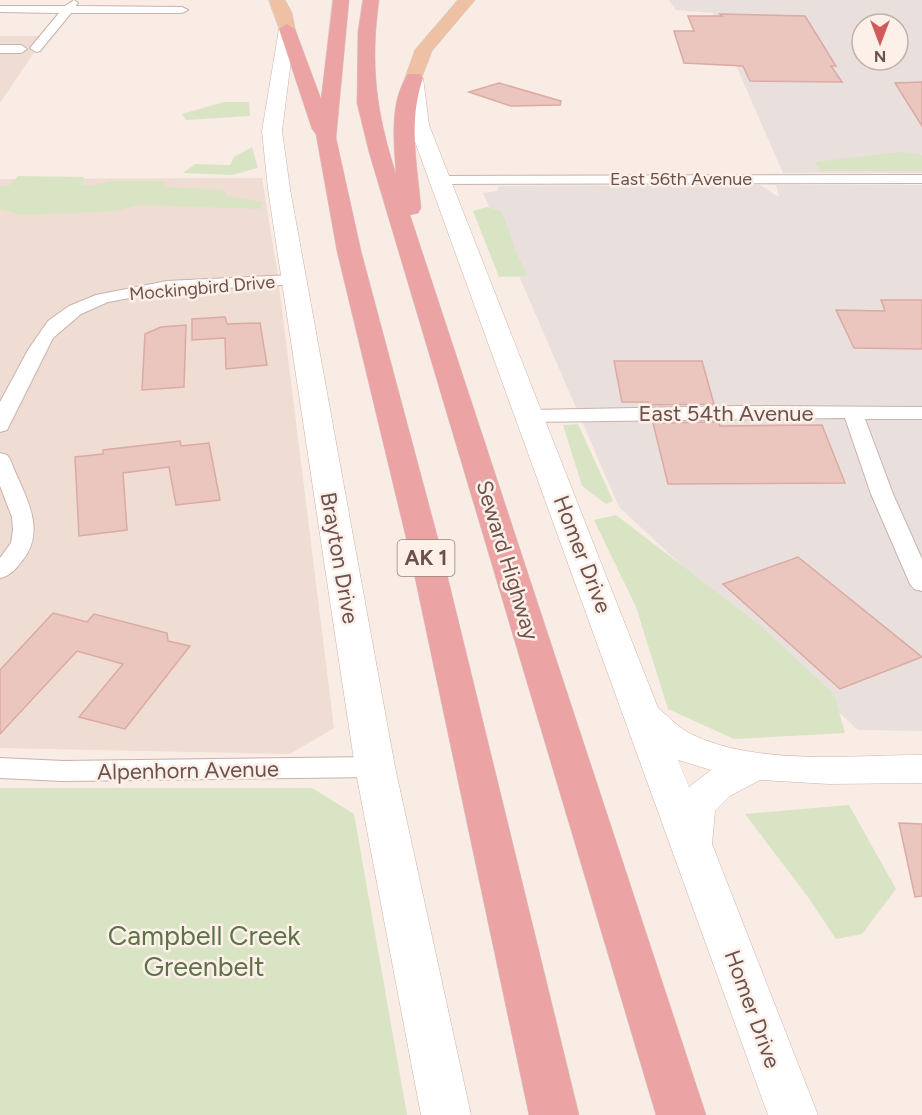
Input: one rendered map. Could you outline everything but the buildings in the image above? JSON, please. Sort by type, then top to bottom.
[{"type":"highway","name":"AK 1","points":[[341,0],[326,138],[349,251],[426,554],[554,1115]]},
{"type":"highway","name":"Seward Highway","points":[[371,0],[366,32],[367,103],[379,152],[681,1115]]},
{"type":"highway","points":[[282,14],[326,138]]},
{"type":"highway","points":[[414,78],[407,92],[405,126],[414,258]]},
{"type":"main road","name":"Homer Drive","points":[[460,4],[424,50],[414,78],[419,125],[793,1115]]},
{"type":"main road","name":"Brayton Drive","points":[[282,14],[272,131],[293,280],[375,767],[446,1115]]},
{"type":"main road","points":[[644,717],[675,742],[707,756],[753,767],[922,769]]},
{"type":"main road","points":[[692,843],[692,817],[702,798],[726,779],[753,767]]},
{"type":"street","points":[[36,48],[76,0]]},
{"type":"street","points":[[0,9],[182,10]]},
{"type":"street","points":[[0,49],[21,49]]},
{"type":"street","name":"East 56th Avenue","points":[[439,180],[922,179]]},
{"type":"street","name":"Mockingbird Drive","points":[[0,426],[44,338],[54,325],[70,313],[104,299],[135,291],[293,280]]},
{"type":"street","points":[[853,413],[882,495],[922,584]]},
{"type":"street","name":"East 54th Avenue","points":[[530,416],[922,413]]},
{"type":"street","points":[[0,459],[23,512],[26,529],[21,546],[0,571]]},
{"type":"street","name":"Alpenhorn Avenue","points":[[0,768],[63,771],[375,767]]},
{"type":"shaded area","points":[[669,0],[922,0],[922,173],[783,173],[713,13],[676,10]]},
{"type":"shaded area","points":[[0,36],[45,36],[0,103]]},
{"type":"shaded area","points":[[262,178],[277,270],[334,728],[290,754],[0,748],[0,179]]},
{"type":"shaded area","points":[[760,185],[779,197],[776,185],[922,185],[922,406],[873,406],[884,418],[922,419],[922,731],[858,730],[619,507],[483,193],[497,191],[499,186]]},
{"type":"green space","points":[[224,102],[249,102],[250,116],[186,120],[182,114]]},
{"type":"green space","points":[[252,147],[258,168],[232,175],[183,173],[195,164],[230,165],[234,157]]},
{"type":"green space","points":[[901,152],[922,155],[922,171],[821,171],[814,162]]},
{"type":"green space","points":[[18,176],[84,177],[82,185],[94,186],[110,181],[165,181],[163,187],[225,190],[226,196],[262,202],[260,209],[137,205],[117,211],[22,215],[0,209],[0,186],[9,186]]},
{"type":"green space","points":[[487,207],[502,211],[516,252],[528,276],[499,277],[473,211]]},
{"type":"green space","points":[[578,424],[613,501],[606,504],[582,486],[563,425]]},
{"type":"green space","points":[[616,515],[761,626],[834,694],[845,733],[734,739],[668,709],[636,607],[594,520]]},
{"type":"green space","name":"Campbell Creek Greenbelt","points":[[0,788],[312,788],[354,814],[407,1115],[0,1115]]},
{"type":"green space","points":[[849,805],[896,889],[862,934],[836,939],[808,897],[745,814]]}]
